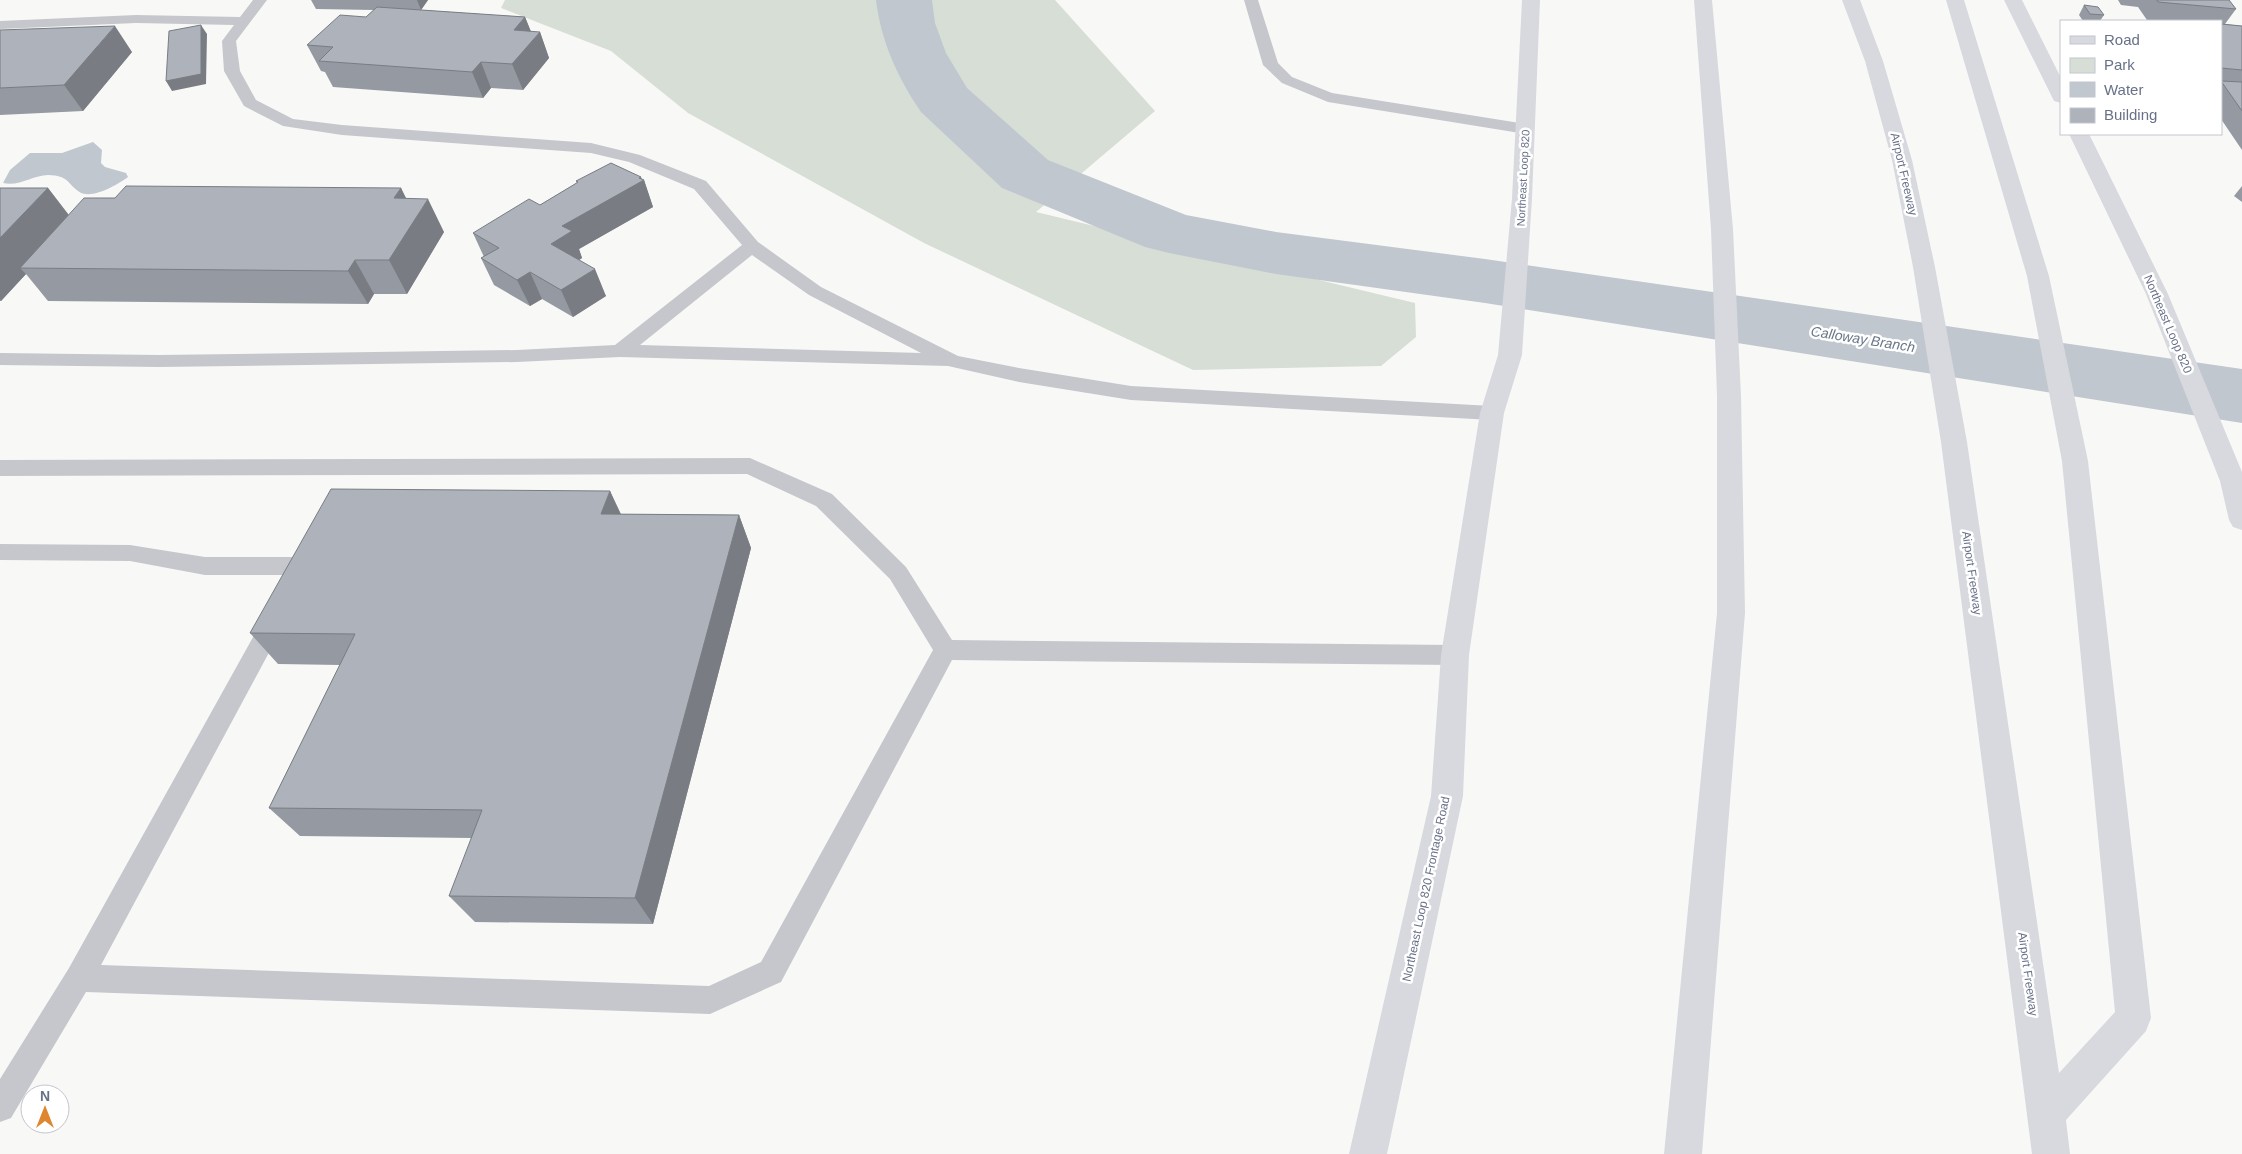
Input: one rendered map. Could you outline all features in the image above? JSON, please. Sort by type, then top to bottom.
[{"type":"main road","name":"Northeast Loop 820","points":[[1510,355],[1522,198],[1531,0]]},
{"type":"main road","points":[[1683,1154],[1731,613],[1728,396],[1722,229],[1703,0]]},
{"type":"main road","name":"Airport Freeway","points":[[1851,0],[1874,61],[1902,160],[1924,267],[1954,442],[2047,1114],[2050,1154]]},
{"type":"main road","points":[[1955,0],[2038,276],[2075,461],[2132,1018],[2047,1114]]},
{"type":"main road","points":[[2013,0],[2060,96]]},
{"type":"main road","name":"Northeast Loop 820","points":[[2078,135],[2157,294],[2233,481],[2242,520]]},
{"type":"main road","name":"Northeast Loop 820 Frontage Road","points":[[1368,1154],[1448,796],[1455,655],[1492,413],[1510,355]]},
{"type":"lane","points":[[260,0],[229,41],[232,71],[250,103],[289,123],[342,130],[590,148],[634,158],[700,185],[752,246],[815,292],[953,361]]},
{"type":"lane","points":[[1251,0],[1272,65],[1287,80],[1328,97],[1526,128]]},
{"type":"lane","points":[[0,25],[136,19],[244,21]]},
{"type":"lane","points":[[620,351],[752,246]]},
{"type":"lane","points":[[0,359],[159,361],[517,356],[620,351],[953,361],[1019,375],[1131,393],[1492,413]]},
{"type":"lane","points":[[0,468],[750,466],[824,500],[898,573],[945,650]]},
{"type":"lane","points":[[0,552],[130,553],[205,566],[304,566],[79,978],[0,1108]]},
{"type":"lane","points":[[945,650],[1455,655]]},
{"type":"lane","points":[[79,978],[710,1000],[771,972],[945,650]]},
{"type":"green space","points":[[505,0],[1055,0],[1155,111],[1036,212],[1415,303],[1416,337],[1381,366],[1193,370],[924,243],[688,113],[611,51],[501,8]]},
{"type":"water","points":[[93,142],[102,150],[101,163],[105,167],[126,173],[128,177],[103,191],[89,194],[83,194],[78,191],[64,178],[48,175],[15,183],[3,183],[10,170],[30,153],[62,153]]},
{"type":"building","points":[[2157,0],[2229,0],[2236,9],[2158,2]]},
{"type":"building","points":[[2084,5],[2098,7],[2104,15],[2090,14]]},
{"type":"building","points":[[377,7],[525,17],[514,30],[540,32],[512,64],[481,62],[472,72],[319,61],[333,47],[307,45],[340,15],[366,17]]},
{"type":"building","points":[[2222,24],[2242,26],[2242,70],[2222,68]]},
{"type":"building","points":[[201,25],[201,74],[166,81],[169,31]]},
{"type":"building","points":[[115,26],[64,85],[0,88],[0,30]]},
{"type":"building","points":[[2222,81],[2242,82],[2242,111],[2222,82]]},
{"type":"building","points":[[611,163],[644,180],[562,226],[572,231],[551,244],[595,269],[561,290],[530,272],[517,280],[481,258],[499,248],[473,233],[529,199],[540,205],[578,182],[576,181]]},
{"type":"building","points":[[126,186],[401,188],[394,198],[428,199],[389,260],[355,260],[348,271],[20,268],[84,198],[115,198]]},
{"type":"building","points":[[0,188],[48,188],[0,238]]},
{"type":"building","points":[[331,489],[610,491],[601,514],[739,515],[635,898],[449,896],[482,810],[269,808],[355,634],[250,633]]},
{"type":"waterway","name":"Calloway Branch","points":[[904,0],[907,23],[917,53],[943,99],[1025,174],[1169,232],[1276,253],[1485,281],[2242,396]]}]
